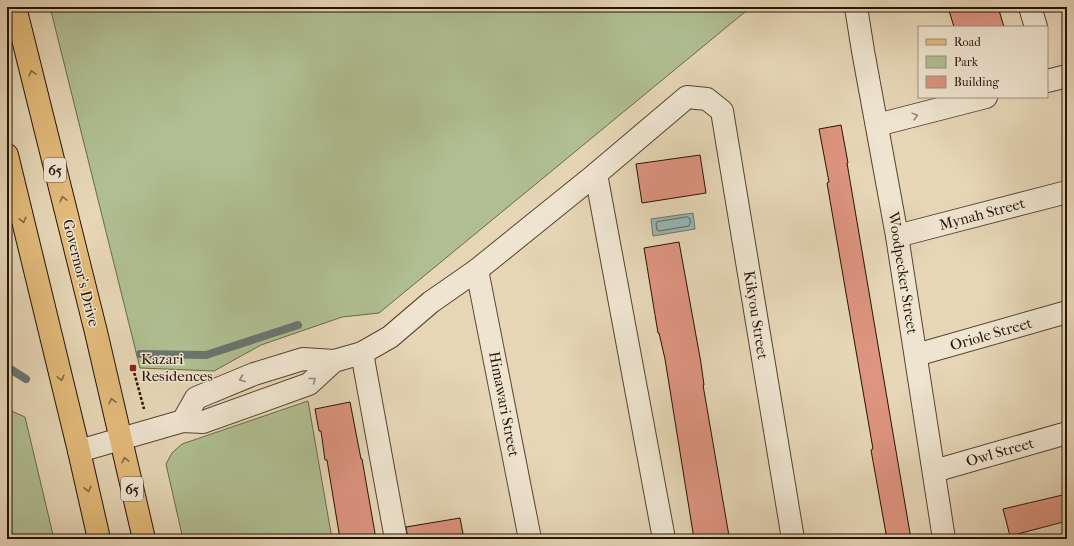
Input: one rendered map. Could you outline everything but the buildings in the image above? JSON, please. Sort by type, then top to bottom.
[{"type":"main road","name":"Governor's Drive","points":[[15,7],[96,332],[144,539]]},
{"type":"main road","points":[[7,155],[99,539]]},
{"type":"street","name":"Woodpecker Street","points":[[856,7],[898,236],[944,539]]},
{"type":"street","points":[[1030,7],[1036,26]]},
{"type":"street","name":"Kikyou Street","points":[[596,174],[687,97],[707,99],[722,111],[793,539]]},
{"type":"street","points":[[877,125],[982,98]]},
{"type":"street","points":[[79,451],[183,421],[203,422],[309,384],[334,361],[362,353],[390,337],[431,302],[477,270],[596,174],[664,539]]},
{"type":"street","name":"Mynah Street","points":[[898,236],[1067,192]]},
{"type":"street","name":"Himawari Street","points":[[477,270],[530,539]]},
{"type":"street","name":"Oriole Street","points":[[916,356],[1067,312]]},
{"type":"street","points":[[362,353],[396,539]]},
{"type":"street","name":"Owl Street","points":[[934,470],[1067,433]]},
{"type":"path","points":[[133,368],[145,415]]},
{"type":"green space","points":[[50,7],[751,7],[379,313],[342,317],[261,345],[214,371],[140,368]]},
{"type":"green space","points":[[308,401],[332,539],[183,539],[166,464],[172,453],[182,444]]},
{"type":"green space","points":[[7,409],[25,417],[54,539],[7,539]]},
{"type":"water","points":[[693,213],[695,229],[653,236],[651,219]]},
{"type":"waterway","points":[[140,354],[206,355],[298,325]]},
{"type":"waterway","points":[[7,367],[26,379]]},
{"type":"place","name":"Kazari Residences","points":[[133,368]]}]
